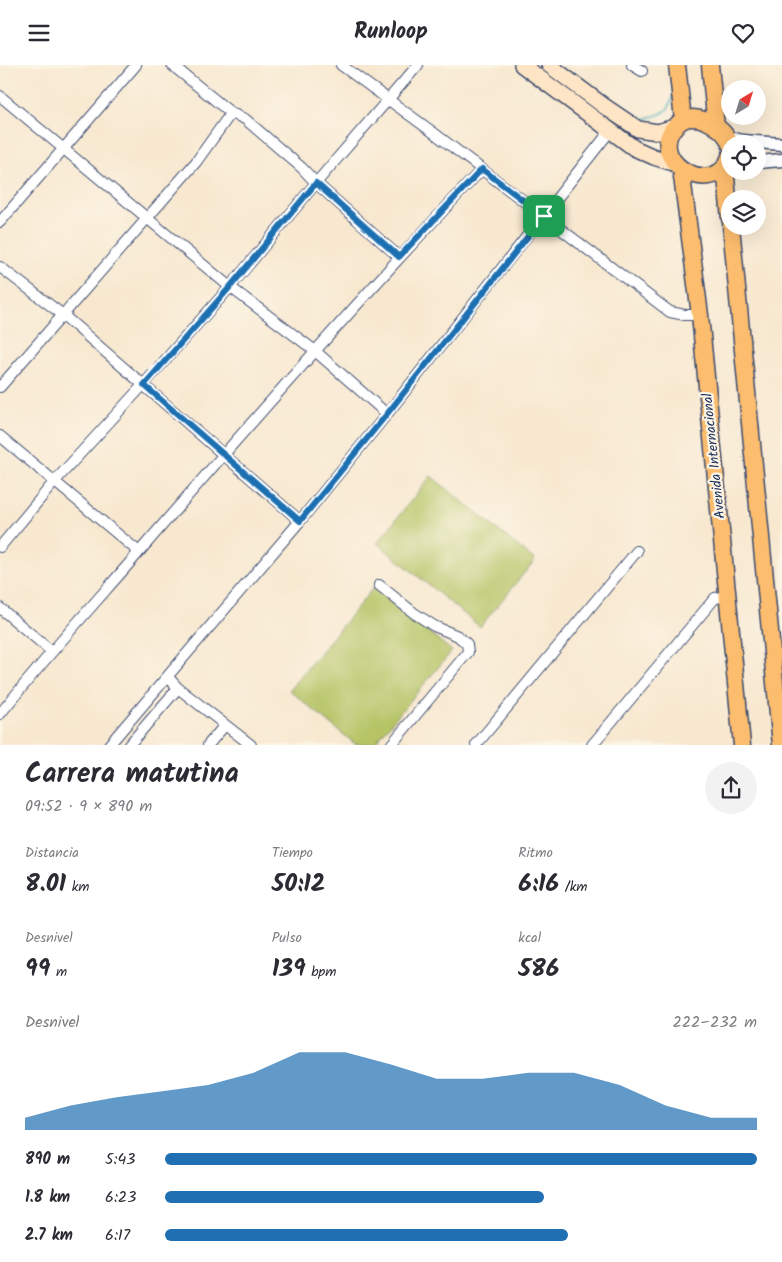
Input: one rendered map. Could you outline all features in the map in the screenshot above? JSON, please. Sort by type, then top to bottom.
[{"type":"main road","points":[[522,65],[634,148],[694,175],[713,175],[721,169]]},
{"type":"main road","points":[[549,65],[638,129],[658,132],[693,118],[702,119],[716,127],[723,135]]},
{"type":"main road","points":[[677,65],[679,123]]},
{"type":"main road","points":[[710,65],[716,127]]},
{"type":"main road","name":"Avenida Internacional","points":[[679,123],[670,135],[668,143],[669,152],[679,167],[700,315],[742,745]]},
{"type":"main road","points":[[732,235],[780,704],[781,745]]},
{"type":"street","points":[[0,222],[136,65]]},
{"type":"street","points":[[172,65],[231,113],[245,119],[302,167],[316,183],[399,257]]},
{"type":"street","points":[[341,65],[670,311],[685,315],[700,315]]},
{"type":"street","points":[[0,547],[55,481],[144,385],[230,287],[387,99],[418,65]]},
{"type":"street","points":[[632,65],[642,71]]},
{"type":"street","points":[[0,96],[230,287],[314,350],[387,414]]},
{"type":"street","points":[[0,387],[196,162],[231,113]]},
{"type":"street","points":[[109,745],[300,521],[387,414],[610,131]]},
{"type":"street","points":[[766,143],[782,144]]},
{"type":"street","points":[[766,161],[782,160]]},
{"type":"street","points":[[0,714],[51,651],[314,350],[482,169]]},
{"type":"street","points":[[0,267],[62,315],[300,521]]},
{"type":"street","points":[[0,436],[139,551]]},
{"type":"street","points":[[476,745],[637,551]]},
{"type":"street","points":[[379,585],[414,613],[434,626],[458,636],[467,644],[468,652],[391,745]]},
{"type":"street","points":[[592,745],[715,598],[727,596]]},
{"type":"street","points":[[0,609],[51,651]]},
{"type":"street","points":[[168,677],[178,688],[251,745]]},
{"type":"street","points":[[129,745],[178,688]]},
{"type":"street","points":[[208,745],[225,725]]},
{"type":"green space","points":[[431,476],[535,560],[480,627],[377,543]]},
{"type":"green space","points":[[374,587],[452,651],[374,744],[355,744],[289,690]]},
{"type":"waterway","points":[[638,122],[664,112],[668,109],[673,96]]},
{"type":"route","points":[[482,169],[544,216],[300,521],[144,385],[230,287],[316,183],[399,257],[482,169]]}]
